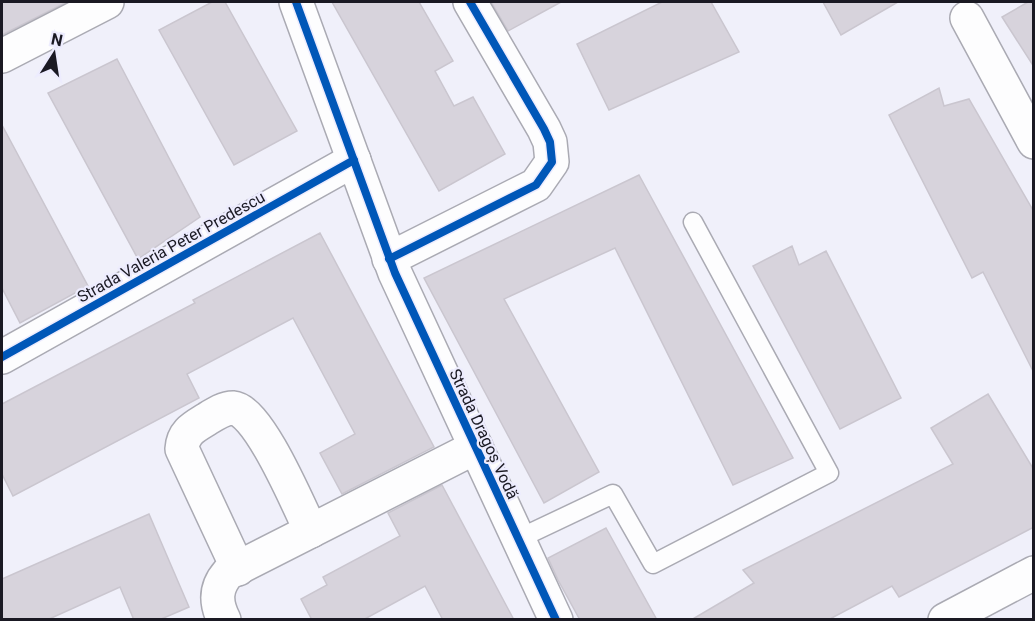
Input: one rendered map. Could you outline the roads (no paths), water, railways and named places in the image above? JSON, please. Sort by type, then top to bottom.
[{"type":"street","points":[[2,56],[107,2]]},
{"type":"street","name":"Strada Dragoș Vodă","points":[[296,2],[389,259],[556,620]]},
{"type":"street","points":[[389,259],[537,184],[552,162],[550,142],[544,129],[470,2]]},
{"type":"street","points":[[967,18],[1034,142]]},
{"type":"street","name":"Strada Valeria Peter Predescu","points":[[2,357],[354,160]]},
{"type":"street","points":[[238,569],[182,449],[187,433],[219,411],[233,408],[254,420],[311,531]]},
{"type":"street","points":[[216,617],[219,584],[228,573],[476,447]]},
{"type":"street","points":[[945,620],[1030,585]]},
{"type":"lane","points":[[518,539],[614,494],[652,564],[829,473],[693,222]]}]
